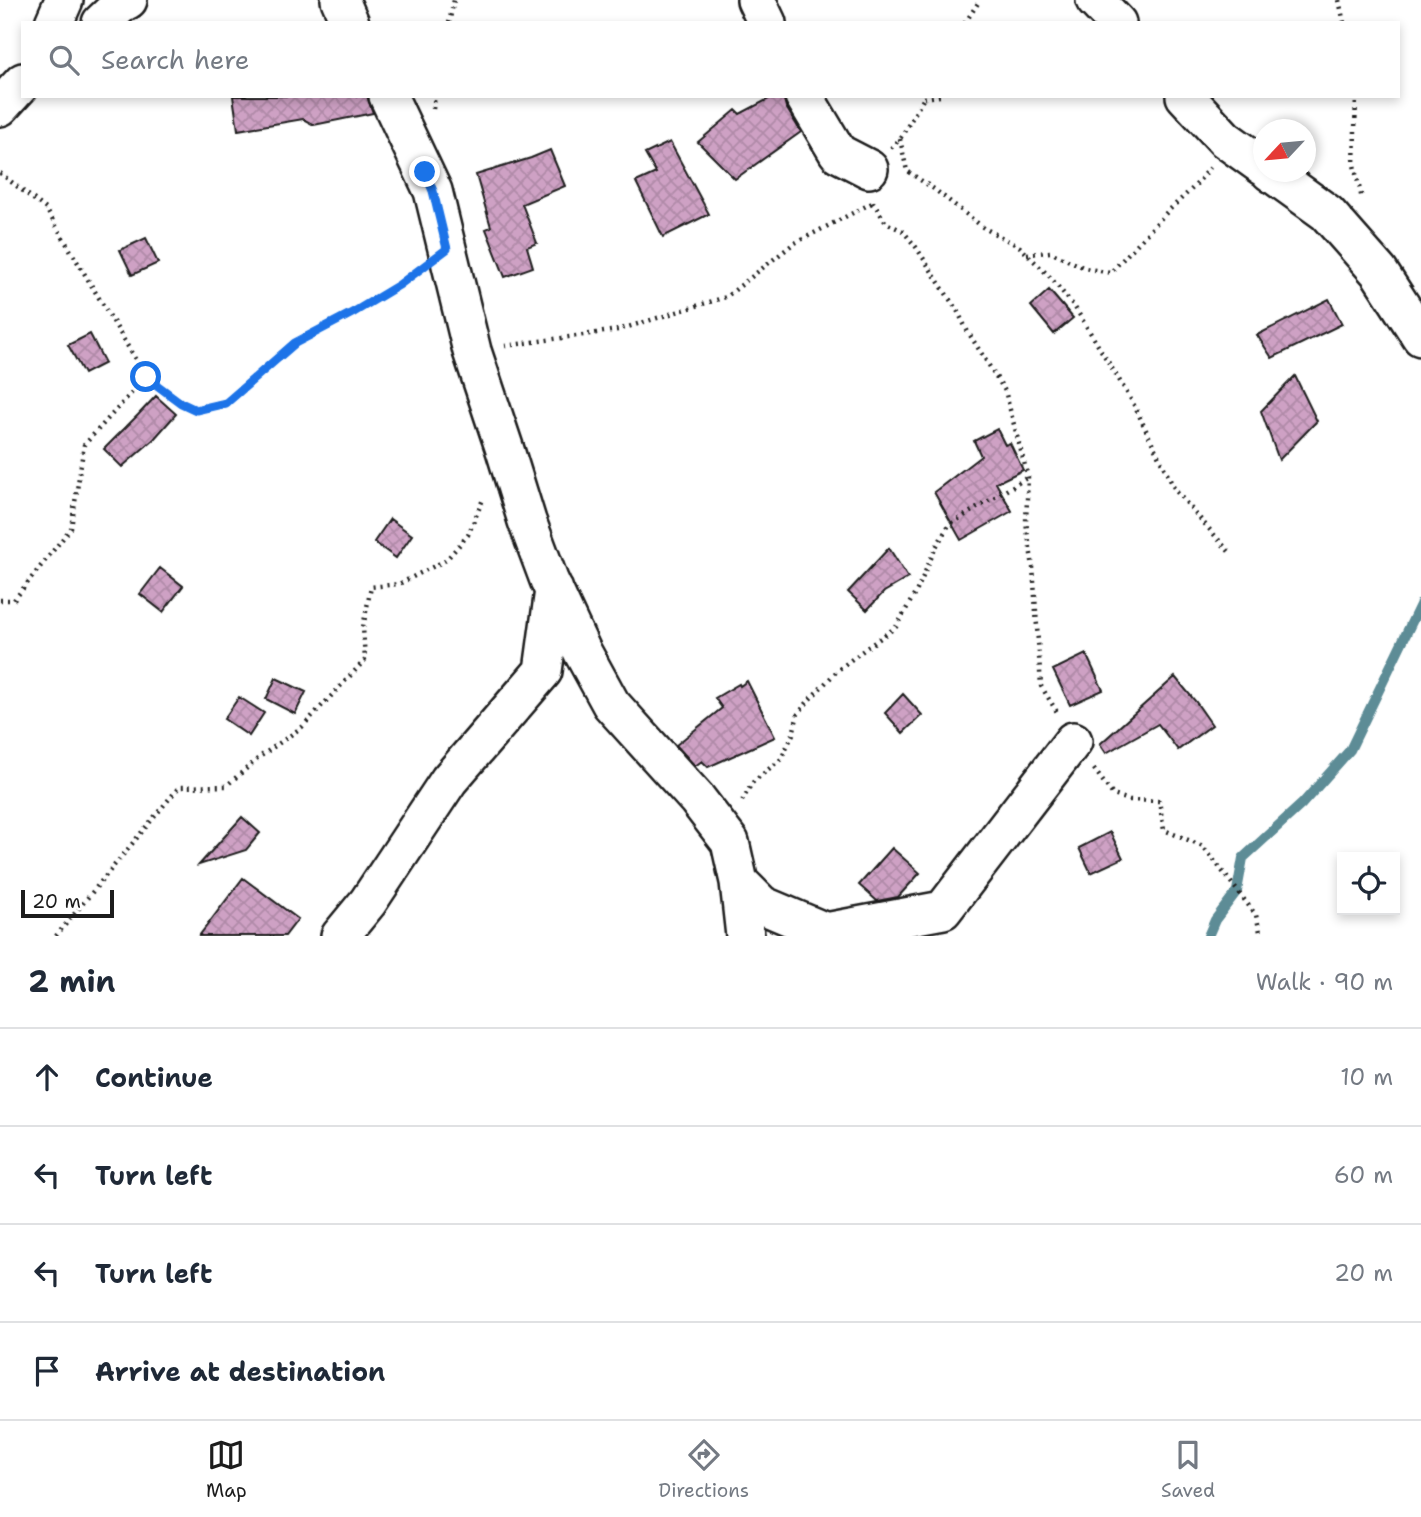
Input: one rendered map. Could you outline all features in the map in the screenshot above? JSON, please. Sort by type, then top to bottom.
[{"type":"street","points":[[55,21],[64,0]]},
{"type":"street","points":[[103,21],[128,0]]},
{"type":"street","points":[[340,0],[348,21]]},
{"type":"street","points":[[756,0],[766,21]]},
{"type":"street","points":[[1095,0],[1115,21]]},
{"type":"street","points":[[0,107],[21,84]]},
{"type":"street","points":[[389,98],[433,191],[472,351],[527,521],[554,590],[582,651],[611,704],[697,799],[730,842],[739,882],[745,936]]},
{"type":"street","points":[[805,98],[838,153],[871,186]]},
{"type":"street","points":[[1187,98],[1226,139],[1253,159]]},
{"type":"street","points":[[1284,182],[1327,214],[1379,272],[1421,337]]},
{"type":"street","points":[[340,936],[369,902],[449,779],[543,671],[554,590]]},
{"type":"street","points":[[739,882],[762,905],[826,932],[943,910],[1073,741]]},
{"type":"path","points":[[449,21],[454,0]]},
{"type":"path","points":[[966,21],[980,0]]},
{"type":"path","points":[[1339,0],[1344,21]]},
{"type":"path","points":[[472,351],[618,330],[726,297],[871,186],[924,98]]},
{"type":"path","points":[[1356,98],[1354,165],[1363,205]]},
{"type":"path","points":[[901,139],[906,171],[984,228],[1020,247],[1074,306],[1132,401],[1175,489],[1232,555]]},
{"type":"path","points":[[1026,254],[1049,252],[1085,268],[1110,273],[1194,187],[1213,164],[1226,139]]},
{"type":"path","points":[[0,173],[46,209],[146,377],[181,403],[196,410],[226,403],[295,343],[399,285],[447,249]]},
{"type":"path","points":[[871,186],[886,223],[903,231],[916,247],[1005,391],[1028,477],[1026,522],[1033,567],[1041,686],[1073,741],[1113,794],[1130,800],[1159,801],[1164,830],[1203,846],[1256,915],[1261,936]]},
{"type":"path","points":[[0,600],[14,600],[71,527],[84,445],[146,377]]},
{"type":"path","points":[[55,936],[179,788],[226,786],[261,756],[302,727],[365,660],[363,627],[371,587],[399,584],[446,561],[468,535],[505,450]]},
{"type":"path","points":[[730,842],[737,810],[752,783],[781,759],[793,734],[798,714],[838,670],[897,627],[949,525],[1028,477]]},
{"type":"building","points":[[233,98],[368,98],[373,113],[314,125],[303,119],[238,130]]},
{"type":"building","points":[[770,98],[784,98],[801,132],[735,179],[698,142],[736,110],[740,114]]},
{"type":"building","points":[[670,142],[709,214],[663,237],[636,182],[656,173],[645,154]]},
{"type":"building","points":[[550,150],[565,186],[522,204],[537,243],[527,247],[533,267],[505,277],[486,229],[491,227],[476,175]]},
{"type":"building","points":[[146,238],[158,263],[132,275],[120,250]]},
{"type":"building","points":[[1049,290],[1073,318],[1054,334],[1031,306]]},
{"type":"building","points":[[1329,299],[1342,324],[1272,358],[1257,335]]},
{"type":"building","points":[[90,334],[105,363],[84,374],[68,345]]},
{"type":"building","points":[[1295,376],[1317,421],[1279,460],[1261,411]]},
{"type":"building","points":[[156,396],[176,414],[154,439],[122,467],[104,449]]},
{"type":"building","points":[[997,429],[1005,445],[1010,443],[1023,470],[996,483],[1012,511],[961,540],[934,492],[981,456],[974,441]]},
{"type":"building","points":[[390,519],[412,535],[396,558],[374,542]]},
{"type":"building","points":[[889,548],[908,578],[884,592],[867,610],[848,592]]},
{"type":"building","points":[[160,568],[183,586],[163,612],[140,594]]},
{"type":"building","points":[[1086,654],[1103,690],[1070,705],[1053,670]]},
{"type":"building","points":[[1175,677],[1212,725],[1178,750],[1158,724],[1106,753],[1100,744]]},
{"type":"building","points":[[276,678],[306,692],[295,714],[266,699]]},
{"type":"building","points":[[747,681],[775,737],[708,767],[702,761],[695,766],[676,745],[722,708],[715,698]]},
{"type":"building","points":[[903,694],[922,715],[903,733],[885,713]]},
{"type":"building","points":[[239,697],[264,713],[249,736],[224,719]]},
{"type":"building","points":[[242,817],[260,833],[246,850],[199,865]]},
{"type":"building","points":[[1110,832],[1123,858],[1091,873],[1079,848]]},
{"type":"building","points":[[892,848],[920,873],[898,897],[877,901],[859,885]]},
{"type":"building","points":[[243,878],[298,919],[285,936],[199,936]]},
{"type":"waterway","points":[[1208,936],[1215,920],[1237,891],[1243,858],[1302,804],[1350,750],[1421,603]]},
{"type":"route","points":[[146,377],[181,403],[196,410],[226,403],[295,343],[399,285],[447,249],[433,191],[425,172]]}]
